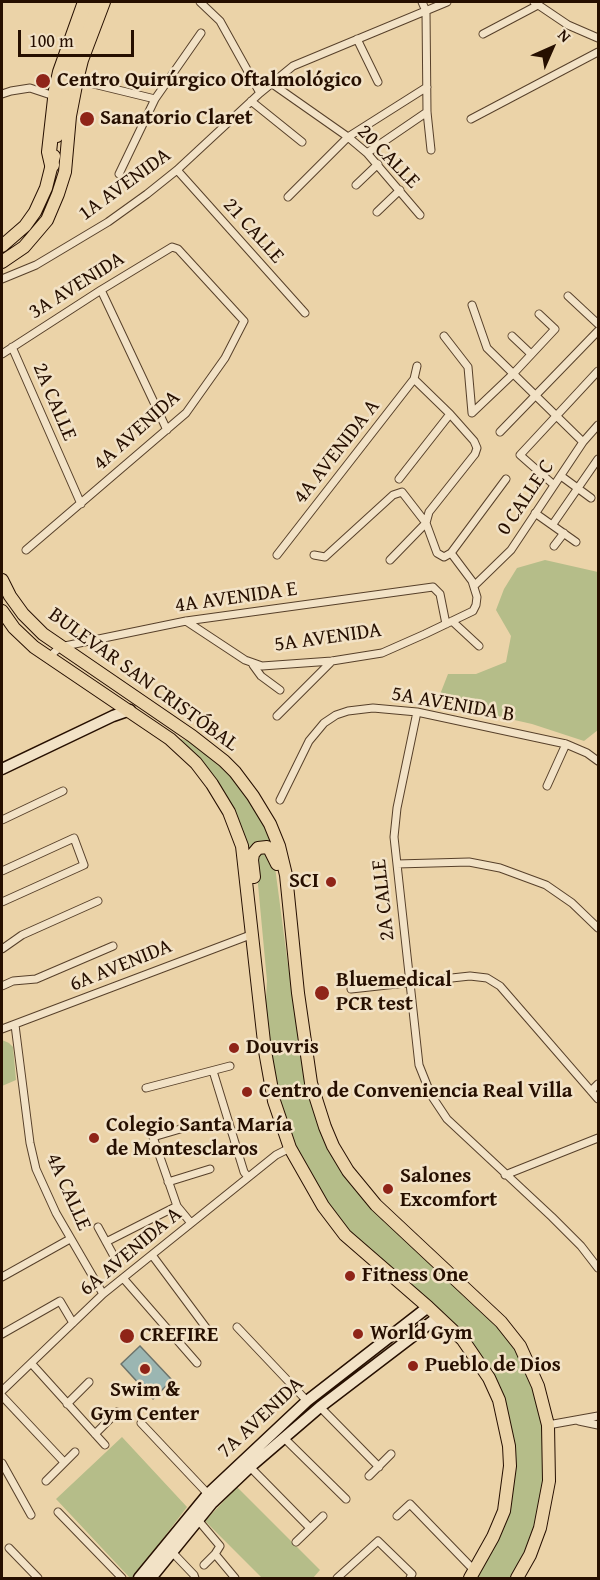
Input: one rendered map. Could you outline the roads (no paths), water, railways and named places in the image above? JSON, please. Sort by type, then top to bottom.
[{"type":"highway","points":[[52,165],[49,152],[54,96],[60,72],[85,2]]},
{"type":"main road","points":[[2,246],[25,226],[35,212],[46,188],[69,75],[94,2]]},
{"type":"main road","points":[[2,262],[24,247],[47,220],[58,194],[64,172],[70,116],[77,80],[82,60],[104,2]]},
{"type":"main road","name":"BULEVAR SAN CRISTÓBAL","points":[[2,579],[10,596],[23,614],[43,634],[192,736],[235,771],[270,824],[279,846],[286,875],[298,993],[311,1083],[333,1146],[348,1171],[376,1205],[501,1322],[520,1346],[535,1376],[546,1410],[549,1481],[546,1504],[530,1555],[517,1578]]},
{"type":"main road","name":"BULEVAR SAN CRISTÓBAL","points":[[2,611],[14,628],[49,657],[171,739],[212,784],[229,812],[242,846],[274,1101],[290,1148],[323,1206],[345,1235],[463,1340],[485,1371],[499,1400],[505,1421],[510,1466],[504,1510],[488,1546],[470,1572]]},
{"type":"main road","points":[[130,710],[140,708],[172,730],[192,736]]},
{"type":"main road","points":[[262,1017],[264,982],[252,860],[255,851],[262,847],[270,850],[277,865],[290,959],[298,993]]},
{"type":"street","points":[[200,2],[220,21],[260,93]]},
{"type":"street","points":[[422,2],[426,11],[427,112],[431,150]]},
{"type":"street","name":"1A AVENIDA","points":[[2,279],[36,265],[108,222],[177,170],[271,83],[293,66],[447,2]]},
{"type":"street","points":[[483,34],[536,3],[568,25],[598,38]]},
{"type":"street","points":[[119,174],[155,99],[201,33]]},
{"type":"street","points":[[357,39],[378,82]]},
{"type":"street","points":[[471,119],[598,52]]},
{"type":"street","points":[[77,80],[155,99]]},
{"type":"street","name":"20 CALLE","points":[[271,83],[367,153],[420,215]]},
{"type":"street","points":[[288,198],[348,137],[427,87]]},
{"type":"street","points":[[2,94],[30,88],[54,96]]},
{"type":"street","points":[[251,101],[302,142]]},
{"type":"street","points":[[367,153],[427,112]]},
{"type":"street","points":[[356,185],[378,164]]},
{"type":"street","name":"21 CALLE","points":[[177,170],[305,313]]},
{"type":"street","points":[[377,212],[400,190]]},
{"type":"street","name":"3A AVENIDA","points":[[2,354],[100,290],[172,247],[178,249],[241,317]]},
{"type":"street","points":[[100,290],[167,430]]},
{"type":"street","points":[[568,296],[598,324]]},
{"type":"street","points":[[472,305],[487,348],[583,442]]},
{"type":"street","points":[[444,336],[468,367],[472,413],[555,329],[539,314]]},
{"type":"street","name":"4A AVENIDA","points":[[26,550],[186,413],[225,358],[243,325],[244,321],[241,317]]},
{"type":"street","points":[[500,432],[598,331]]},
{"type":"street","points":[[512,336],[531,354]]},
{"type":"street","name":"2A CALLE","points":[[12,347],[81,504]]},
{"type":"street","name":"4A AVENIDA A","points":[[278,555],[414,379],[417,366]]},
{"type":"street","points":[[554,485],[520,455],[598,371]]},
{"type":"street","points":[[390,560],[426,523],[429,512],[475,454],[477,448],[474,441],[450,414],[414,379]]},
{"type":"street","points":[[399,479],[450,414]]},
{"type":"street","name":"0 CALLE C","points":[[475,585],[511,550],[583,442],[598,425]]},
{"type":"street","points":[[553,524],[598,459]]},
{"type":"street","points":[[561,476],[591,498]]},
{"type":"street","points":[[314,555],[325,557],[393,495],[402,492],[426,523],[436,553],[444,557],[451,553],[506,479]]},
{"type":"street","points":[[535,513],[576,542]]},
{"type":"street","points":[[554,546],[564,533]]},
{"type":"street","points":[[451,553],[475,585]]},
{"type":"street","name":"5A AVENIDA","points":[[254,665],[332,661],[382,653],[473,611],[477,597],[475,585]]},
{"type":"street","name":"4A AVENIDA E","points":[[60,647],[186,621],[433,587],[440,594],[449,622]]},
{"type":"street","points":[[186,621],[254,665],[261,676],[280,690]]},
{"type":"street","points":[[449,622],[479,646]]},
{"type":"street","points":[[49,657],[60,647]]},
{"type":"street","points":[[277,716],[332,661]]},
{"type":"street","name":"5A AVENIDA B","points":[[280,800],[309,741],[324,723],[336,715],[373,708],[417,712],[563,743],[587,753],[598,761]]},
{"type":"street","points":[[2,769],[130,710]]},
{"type":"street","name":"2A CALLE","points":[[417,712],[397,808],[394,837],[419,1065],[431,1095],[447,1119],[581,1246],[598,1268]]},
{"type":"street","points":[[547,786],[563,743]]},
{"type":"street","points":[[2,820],[63,791]]},
{"type":"street","points":[[2,871],[74,838],[84,865],[2,902]]},
{"type":"street","points":[[397,864],[469,862],[500,868],[546,885],[572,903],[598,928]]},
{"type":"street","points":[[2,949],[22,935],[98,901]]},
{"type":"street","name":"6A AVENIDA","points":[[2,1029],[253,934]]},
{"type":"street","points":[[2,986],[13,981],[36,979],[113,946]]},
{"type":"street","points":[[351,989],[470,976],[487,978],[500,986],[598,1099]]},
{"type":"street","name":"4A CALLE","points":[[15,1025],[30,1143],[36,1169],[45,1192],[70,1239],[103,1294]]},
{"type":"street","points":[[146,1088],[230,1066]]},
{"type":"street","points":[[213,1071],[243,1172],[248,1177]]},
{"type":"street","points":[[591,1091],[598,1084]]},
{"type":"street","points":[[191,1223],[177,1206],[153,1137],[194,1125]]},
{"type":"street","points":[[505,1174],[598,1138]]},
{"type":"street","name":"6A AVENIDA A","points":[[2,1390],[103,1294],[276,1155],[290,1148]]},
{"type":"street","points":[[168,1182],[210,1169]]},
{"type":"street","points":[[106,1242],[177,1206]]},
{"type":"street","points":[[98,1227],[116,1260]]},
{"type":"street","points":[[2,1277],[70,1239]]},
{"type":"street","points":[[152,1255],[210,1333]]},
{"type":"street","points":[[123,1278],[197,1363]]},
{"type":"street","points":[[2,1334],[60,1301],[73,1323]]},
{"type":"street","name":"7A AVENIDA","points":[[139,1578],[208,1494],[307,1401],[428,1307]]},
{"type":"street","name":"7A AVENIDA","points":[[152,1578],[212,1503],[250,1467],[368,1368],[438,1317]]},
{"type":"street","points":[[237,1327],[307,1401]]},
{"type":"street","points":[[360,1358],[368,1368]]},
{"type":"street","points":[[31,1363],[105,1445]]},
{"type":"street","points":[[67,1404],[89,1382]]},
{"type":"street","points":[[2,1396],[64,1462]]},
{"type":"street","points":[[320,1407],[379,1467]]},
{"type":"street","points":[[95,1434],[117,1412]]},
{"type":"street","points":[[548,1425],[598,1416]]},
{"type":"street","points":[[576,1420],[598,1425]]},
{"type":"street","points":[[141,1423],[208,1494]]},
{"type":"street","points":[[284,1438],[346,1499]]},
{"type":"street","points":[[46,1481],[75,1452]]},
{"type":"street","points":[[369,1476],[391,1454]]},
{"type":"street","points":[[2,1463],[32,1515]]},
{"type":"street","points":[[250,1467],[310,1528]]},
{"type":"street","points":[[397,1516],[410,1503],[470,1572],[465,1578]]},
{"type":"street","points":[[58,1512],[122,1578]]},
{"type":"street","points":[[296,1542],[323,1516]]},
{"type":"street","points":[[198,1520],[220,1544],[215,1554],[204,1565]]},
{"type":"street","points":[[338,1578],[378,1541],[412,1574],[410,1578]]},
{"type":"street","points":[[9,1548],[38,1578]]},
{"type":"street","points":[[172,1553],[195,1578]]},
{"type":"street","points":[[215,1554],[235,1578]]},
{"type":"water","points":[[140,1346],[172,1380],[153,1399],[121,1364]]},
{"type":"place","name":"Centro Quirúrgico Oftalmológico","points":[[43,81]]},
{"type":"place","name":"Sanatorio Claret","points":[[87,119]]},
{"type":"place","name":"SCI","points":[[331,882]]},
{"type":"place","name":"Bluemedical PCR test","points":[[322,993]]},
{"type":"place","name":"Douvris","points":[[234,1048]]},
{"type":"place","name":"Centro de Conveniencia Real Villa","points":[[247,1092]]},
{"type":"place","name":"Colegio Santa María de Montesclaros","points":[[94,1138]]},
{"type":"place","name":"Salones Excomfort","points":[[388,1189]]},
{"type":"place","name":"Fitness One","points":[[350,1276]]},
{"type":"place","name":"World Gym","points":[[358,1334]]},
{"type":"place","name":"CREFIRE","points":[[127,1336]]},
{"type":"place","name":"Pueblo de Dios","points":[[413,1366]]},
{"type":"place","name":"Swim & Gym Center","points":[[145,1369]]}]
